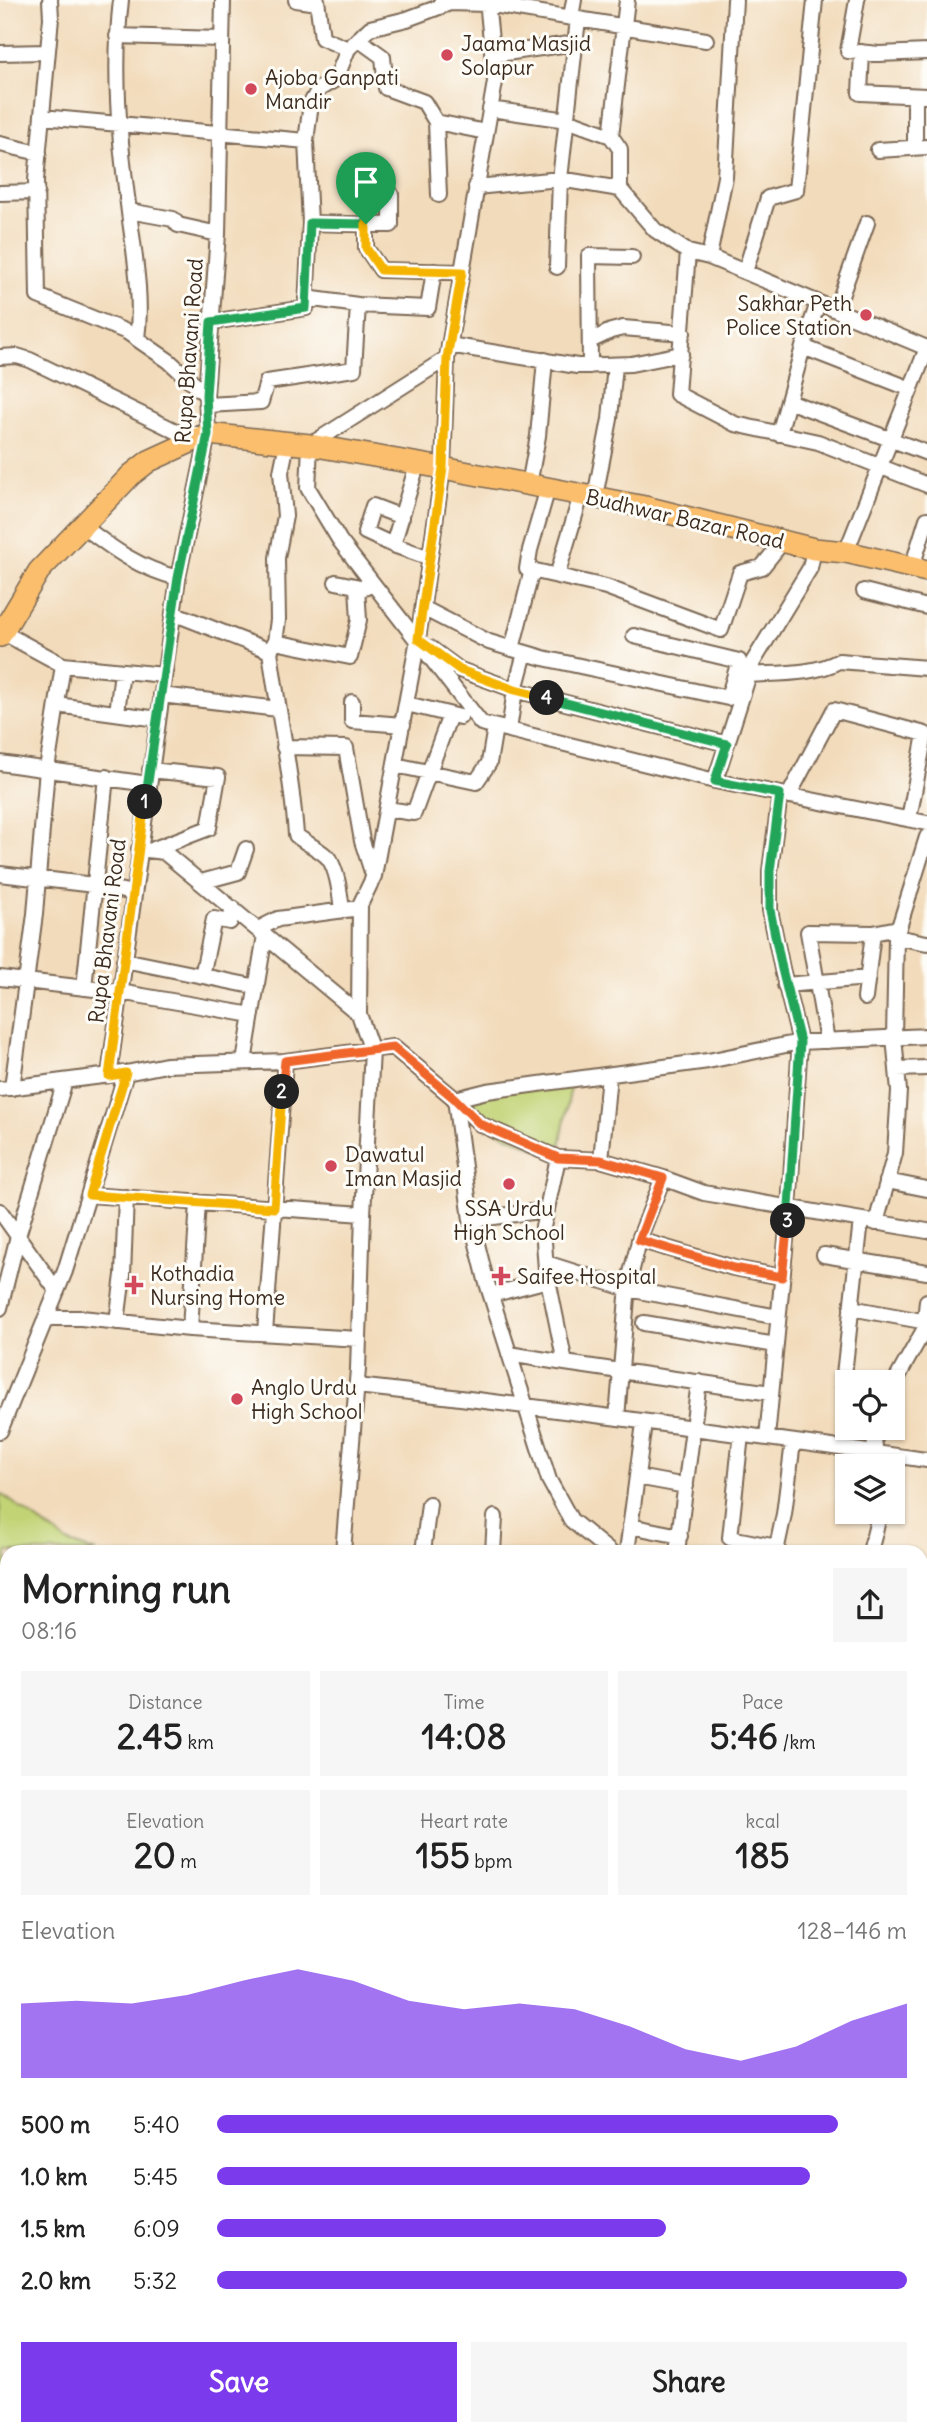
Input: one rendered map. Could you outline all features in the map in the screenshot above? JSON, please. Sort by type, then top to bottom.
[{"type":"highway","name":"Budhwar Bazar Road","points":[[208,434],[310,446],[443,468],[645,507],[814,549],[846,552],[920,569]]},
{"type":"highway","points":[[1,634],[39,571],[131,475],[149,461],[208,434]]},
{"type":"street","points":[[50,0],[51,18],[37,192],[38,296],[127,332],[169,361],[206,400],[261,402],[267,382],[354,369],[358,304]]},
{"type":"street","points":[[121,0],[117,36],[118,124],[138,291],[137,339]]},
{"type":"street","name":"Rupa Bhavani Road","points":[[109,1076],[133,893],[144,850],[149,777],[178,578],[208,434],[206,400],[218,234],[220,38],[223,0]]},
{"type":"street","points":[[296,0],[317,1],[322,38],[353,44],[383,57],[386,88],[424,102],[436,122],[439,195]]},
{"type":"street","points":[[557,267],[560,179],[576,43],[574,0]]},
{"type":"street","points":[[611,136],[627,0]]},
{"type":"street","points":[[709,257],[725,177],[735,0]]},
{"type":"street","points":[[745,272],[768,198],[796,190],[816,0]]},
{"type":"street","points":[[857,0],[848,51],[879,54],[927,52]]},
{"type":"street","points":[[211,322],[306,308],[310,223],[306,141],[311,103],[319,89],[335,79],[353,44],[370,28],[407,19],[445,1],[487,1],[706,40]]},
{"type":"street","points":[[344,1545],[357,1386],[372,1051],[359,1014],[360,908],[374,876],[396,765],[423,608],[443,468],[448,351],[495,82],[487,1]]},
{"type":"street","points":[[117,36],[220,38]]},
{"type":"street","points":[[492,55],[576,43]]},
{"type":"street","points":[[0,53],[47,52]]},
{"type":"street","points":[[862,52],[860,93],[921,96],[921,147],[878,150]]},
{"type":"street","points":[[490,109],[567,120],[611,136],[620,149],[620,189]]},
{"type":"street","points":[[41,117],[306,141]]},
{"type":"street","points":[[436,122],[486,132]]},
{"type":"street","points":[[0,144],[39,153]]},
{"type":"street","points":[[476,187],[560,179],[620,189],[655,230],[688,252],[709,257],[927,348],[846,552]]},
{"type":"street","points":[[0,193],[37,192]]},
{"type":"street","points":[[310,223],[391,225],[391,194]]},
{"type":"street","points":[[129,211],[173,219],[178,225],[218,234]]},
{"type":"street","points":[[836,310],[867,223]]},
{"type":"street","points":[[366,224],[366,248],[381,270],[462,272]]},
{"type":"street","points":[[688,252],[677,394],[735,424],[818,442],[927,485]]},
{"type":"street","points":[[590,366],[589,256],[632,257]]},
{"type":"street","points":[[306,298],[428,308],[434,271]]},
{"type":"street","points":[[779,434],[818,303]]},
{"type":"street","points":[[590,341],[623,328],[683,333]]},
{"type":"street","points":[[803,347],[911,389]]},
{"type":"street","points":[[681,354],[631,364],[578,366],[545,360],[448,351],[310,446],[308,488],[340,541],[481,723],[715,781],[927,823]]},
{"type":"street","points":[[0,357],[18,356],[30,360],[182,434],[208,434]]},
{"type":"street","points":[[545,360],[538,436],[539,487],[527,569],[606,587],[721,630],[740,573],[762,567],[783,541]]},
{"type":"street","points":[[557,576],[588,496],[610,419],[614,365]]},
{"type":"street","points":[[788,401],[927,453]]},
{"type":"street","points":[[287,443],[281,472],[285,516],[277,558],[278,620],[272,646],[278,709],[293,786],[296,835],[328,859],[334,872],[342,910]]},
{"type":"street","points":[[393,545],[417,465]]},
{"type":"street","points":[[402,517],[373,506],[365,533],[430,558]]},
{"type":"street","points":[[920,569],[927,519]]},
{"type":"street","points":[[83,526],[108,546],[151,571],[178,578]]},
{"type":"street","points":[[715,781],[753,662],[810,568],[814,549]]},
{"type":"street","points":[[396,765],[476,782],[489,763],[515,690],[532,570]]},
{"type":"street","points":[[336,582],[377,590]]},
{"type":"street","points":[[173,613],[272,646],[350,657],[359,620],[357,587]]},
{"type":"street","points":[[864,592],[927,607]]},
{"type":"street","points":[[423,608],[489,642],[519,651],[728,698],[739,661],[634,636]]},
{"type":"street","points":[[1,634],[63,665],[164,675]]},
{"type":"street","points":[[418,639],[460,670],[515,690],[727,744]]},
{"type":"street","points":[[749,675],[806,670],[830,666],[839,661],[927,668]]},
{"type":"street","points":[[63,665],[47,769],[38,878],[25,981],[6,1089],[109,1076],[166,1065],[285,1061],[393,1047],[454,1098],[480,1124],[558,1158],[601,1160],[704,1193],[927,1231]]},
{"type":"street","points":[[117,713],[122,671]]},
{"type":"street","points":[[161,695],[278,709]]},
{"type":"street","points":[[352,702],[352,721],[403,726]]},
{"type":"street","points":[[387,808],[414,813],[429,772],[455,716],[407,704]]},
{"type":"street","points":[[57,705],[158,719]]},
{"type":"street","points":[[767,1438],[789,1209],[800,1042],[770,910],[770,871],[784,795],[834,710],[925,734],[909,819]]},
{"type":"street","points":[[284,747],[346,748],[362,841],[374,876]]},
{"type":"street","points":[[0,763],[106,777],[218,777],[209,828],[144,850]]},
{"type":"street","points":[[84,988],[106,777]]},
{"type":"street","points":[[876,1223],[895,1153],[899,1091],[894,1037],[897,932],[927,837]]},
{"type":"street","points":[[201,882],[239,872],[246,849]]},
{"type":"street","points":[[144,850],[164,852],[359,1014]]},
{"type":"street","points":[[0,874],[94,885],[133,893]]},
{"type":"street","points":[[201,976],[214,919],[230,922],[233,908]]},
{"type":"street","points":[[244,1062],[257,986],[262,932],[278,919],[360,908]]},
{"type":"street","points":[[827,1041],[808,932],[897,932],[927,943]]},
{"type":"street","points":[[866,998],[873,933]]},
{"type":"street","points":[[124,960],[257,986]]},
{"type":"street","points":[[0,978],[120,992],[252,1015]]},
{"type":"street","points":[[785,985],[868,978]]},
{"type":"street","points":[[454,1098],[487,1091],[708,1061],[800,1042],[927,1036]]},
{"type":"street","points":[[265,1333],[285,1061]]},
{"type":"street","points":[[897,1069],[927,1068]]},
{"type":"street","points":[[0,1431],[57,1291],[126,1073]]},
{"type":"street","points":[[601,1160],[609,1075]]},
{"type":"street","points":[[0,1308],[4,1273],[18,1236],[65,1081]]},
{"type":"street","points":[[454,1098],[471,1220],[491,1295],[549,1480],[571,1520],[601,1545]]},
{"type":"street","points":[[558,1158],[543,1227],[548,1280],[565,1363]]},
{"type":"street","points":[[617,1418],[628,1289],[639,1240],[663,1178]]},
{"type":"street","points":[[887,1181],[927,1189]]},
{"type":"street","points":[[89,1195],[363,1214]]},
{"type":"street","points":[[117,1322],[123,1276],[127,1197]]},
{"type":"street","points":[[190,1329],[198,1202]]},
{"type":"street","points":[[471,1220],[547,1210]]},
{"type":"street","points":[[0,1211],[57,1291]]},
{"type":"street","points":[[844,1370],[861,1220]]},
{"type":"street","points":[[639,1240],[734,1268],[782,1277]]},
{"type":"street","points":[[824,1255],[927,1272]]},
{"type":"street","points":[[546,1263],[628,1289],[778,1317]]},
{"type":"street","points":[[491,1295],[548,1280]]},
{"type":"street","points":[[902,1370],[924,1330],[927,1301]]},
{"type":"street","points":[[851,1308],[926,1321]]},
{"type":"street","points":[[46,1318],[81,1318],[190,1329],[359,1339]]},
{"type":"street","points":[[644,1323],[776,1345]]},
{"type":"street","points":[[509,1354],[771,1393]]},
{"type":"street","points":[[678,1545],[699,1382]]},
{"type":"street","points":[[357,1386],[525,1405],[767,1438],[848,1454]]},
{"type":"street","points":[[628,1545],[644,1423]]},
{"type":"street","points":[[741,1435],[730,1538],[760,1545]]},
{"type":"street","points":[[778,1545],[793,1442]]},
{"type":"street","points":[[905,1458],[926,1457]]},
{"type":"street","points":[[637,1476],[686,1486]]},
{"type":"street","points":[[424,1545],[429,1504]]},
{"type":"street","points":[[493,1545],[495,1517]]},
{"type":"street","points":[[872,1545],[877,1524]]},
{"type":"street","points":[[630,1527],[680,1536]]},
{"type":"green space","points":[[572,1080],[558,1158],[480,1124],[455,1099]]},
{"type":"green space","points":[[0,1493],[75,1545],[0,1545]]},
{"type":"place","name":"Jaama Masjid Solapur","points":[[447,55]]},
{"type":"place","name":"Ajoba Ganpati Mandir","points":[[251,89]]},
{"type":"place","name":"Sakhar Peth Police Station","points":[[866,315]]},
{"type":"place","name":"Dawatul Iman Masjid","points":[[331,1166]]},
{"type":"place","name":"SSA Urdu High School","points":[[509,1184]]},
{"type":"place","name":"Saifee Hospital","points":[[501,1276]]},
{"type":"place","name":"Kothadia Nursing Home","points":[[134,1285]]},
{"type":"place","name":"Anglo Urdu High School","points":[[237,1399]]},
{"type":"route","points":[[310,223],[366,224],[366,248],[381,270],[462,272],[447,358],[443,468],[418,639],[460,670],[515,690],[727,744],[715,781],[780,794],[770,871],[770,910],[800,1042],[782,1277],[734,1268],[639,1240],[663,1178],[601,1160],[558,1158],[480,1124],[454,1098],[393,1047],[285,1061],[274,1208],[89,1195],[126,1073],[109,1076],[178,578],[208,434],[206,395],[211,322],[306,308],[310,223]]}]
